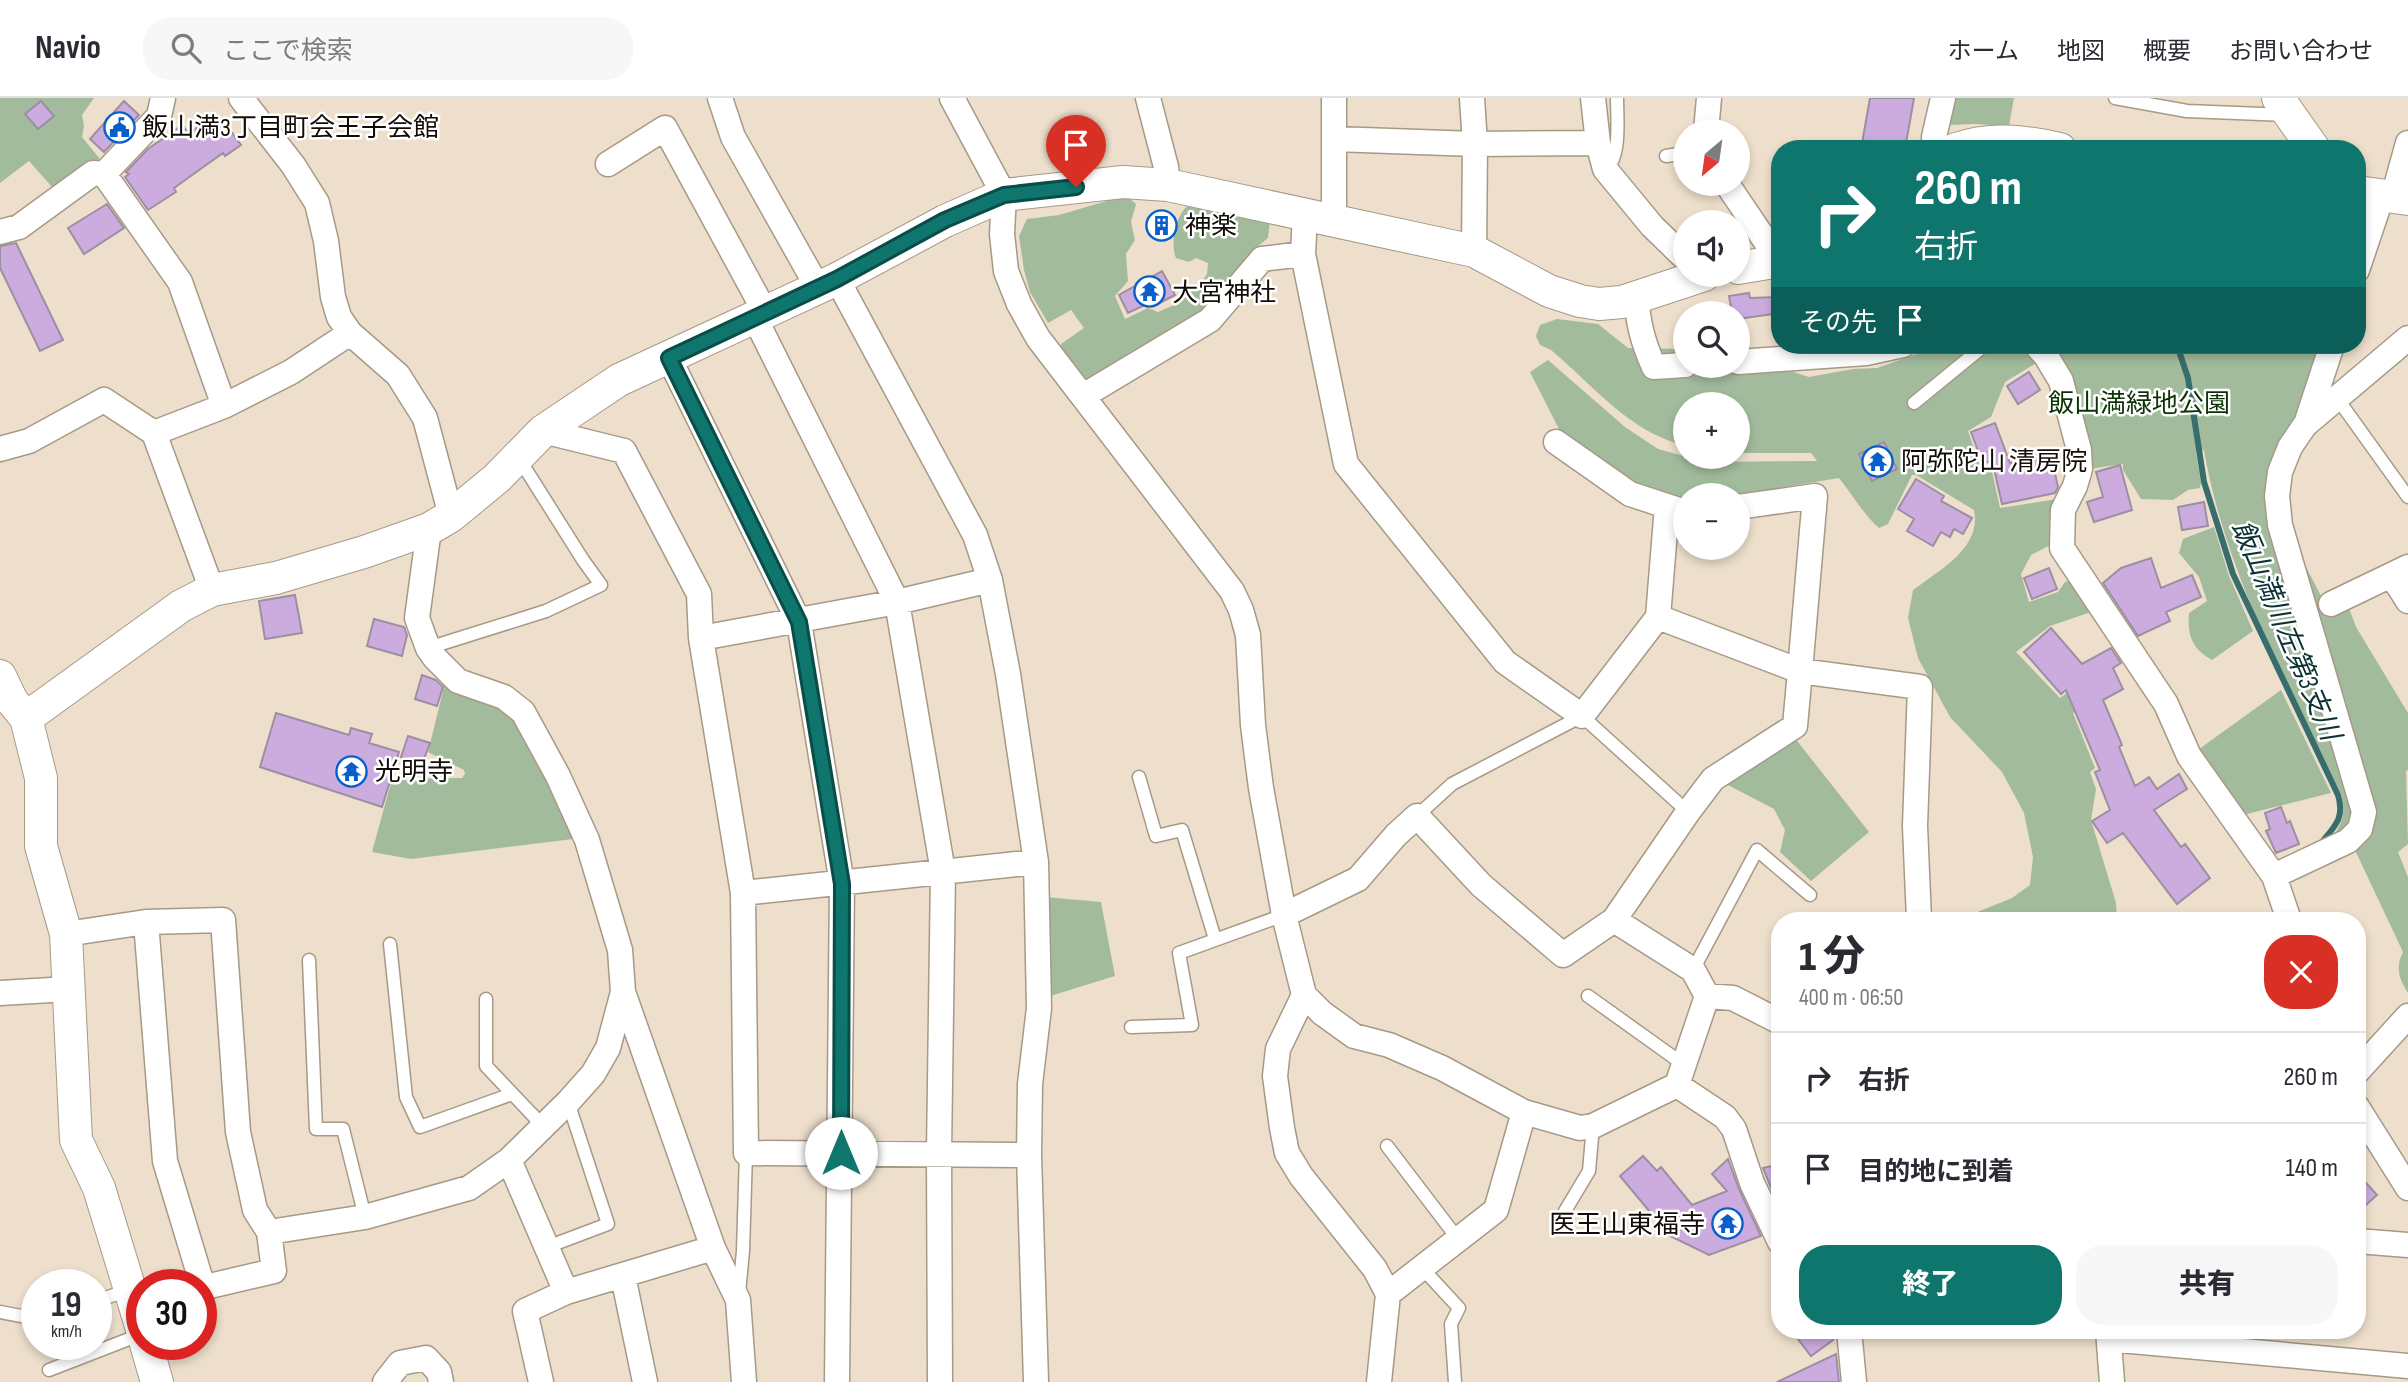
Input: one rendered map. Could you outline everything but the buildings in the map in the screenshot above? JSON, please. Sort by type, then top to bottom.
[{"type":"street","points":[[104,174],[159,116],[163,98]]},
{"type":"street","points":[[241,98],[293,165],[317,203],[326,241],[333,297],[340,317],[351,333],[398,375],[425,418],[440,522],[416,618],[428,648],[458,681],[504,697],[523,712],[558,776],[587,841],[620,950],[623,992],[713,1248],[738,1300],[744,1382]]},
{"type":"street","points":[[720,98],[733,137],[828,284],[975,536],[990,580],[1009,674],[1037,862],[1039,1008],[1030,1084],[1029,1155],[1036,1382]]},
{"type":"street","points":[[952,98],[1004,195],[1002,233],[1006,271],[1019,304],[1038,338],[1232,590],[1241,610],[1248,635],[1253,725],[1261,788],[1284,915],[1304,995],[1322,1013],[1354,1036],[1389,1045],[1443,1068],[1524,1112],[1580,1128],[1593,1126],[1680,1074],[1707,996],[1693,970],[1614,920]]},
{"type":"street","points":[[1148,98],[1168,185]]},
{"type":"street","points":[[1334,98],[1334,139],[1319,217],[1303,254],[1346,464],[1505,662],[1583,716],[1658,617],[1673,527]]},
{"type":"street","points":[[1472,98],[1475,144],[1474,251]]},
{"type":"street","points":[[1593,98],[1598,143],[1605,169],[1652,226],[1673,246]]},
{"type":"street","points":[[1707,119],[1709,98]]},
{"type":"street","points":[[1934,140],[1943,98]]},
{"type":"street","points":[[2284,106],[2308,140]]},
{"type":"street","points":[[608,164],[665,128],[760,314],[897,602],[943,872],[939,1153],[940,1382]]},
{"type":"street","points":[[1334,139],[1475,144],[1598,143]]},
{"type":"street","points":[[2366,247],[2408,143]]},
{"type":"street","points":[[0,232],[19,227],[93,173],[104,174],[180,282],[224,406]]},
{"type":"street","points":[[26,718],[181,606],[212,590],[276,578],[364,552],[440,522],[497,478],[543,431],[619,380],[828,284],[945,220],[1004,195],[1123,182],[1168,185],[1474,251],[1564,298],[1599,304],[1637,298],[1673,285]]},
{"type":"street","points":[[1735,196],[1771,248]]},
{"type":"street","points":[[1083,396],[1210,320],[1262,259],[1303,254]]},
{"type":"street","points":[[1750,266],[1771,262]]},
{"type":"street","points":[[1637,298],[1637,313],[1645,346],[1654,367],[1673,366]]},
{"type":"street","points":[[153,433],[224,406],[291,372],[351,333]]},
{"type":"street","points":[[2274,876],[2348,841],[2360,829],[2364,812],[2277,513],[2280,472],[2290,447],[2305,425],[2408,338]]},
{"type":"street","points":[[1750,361],[1817,354]]},
{"type":"street","points":[[2044,354],[2061,381],[2079,450],[2080,469],[2063,510],[2062,548],[2165,704],[2189,756],[2274,876],[2286,912]]},
{"type":"street","points":[[2305,425],[2329,354]]},
{"type":"street","points":[[669,358],[799,622],[842,884],[837,1382]]},
{"type":"street","points":[[0,449],[29,441],[104,400],[153,433],[212,590]]},
{"type":"street","points":[[543,431],[624,451],[699,594],[701,638],[743,893],[746,1153],[1029,1155]]},
{"type":"street","points":[[1556,442],[1630,494],[1673,508]]},
{"type":"street","points":[[1284,915],[1358,879],[1396,835],[1417,816],[1481,885],[1563,955],[1614,920],[1713,779],[1795,726],[1815,496],[1750,505]]},
{"type":"street","points":[[2331,604],[2400,571],[2408,601]]},
{"type":"street","points":[[701,638],[799,622],[990,580]]},
{"type":"street","points":[[1658,617],[1800,671],[1920,687],[1915,826],[1919,912]]},
{"type":"street","points":[[0,676],[12,701],[26,718],[41,778],[41,846],[66,934],[76,1140],[99,1188],[126,1270]]},
{"type":"street","points":[[743,893],[1037,862]]},
{"type":"street","points":[[66,934],[146,922],[223,920],[238,1132],[255,1210],[269,1232],[274,1271],[217,1284]]},
{"type":"street","points":[[146,922],[165,1161],[197,1269]]},
{"type":"street","points":[[0,993],[68,989]]},
{"type":"street","points":[[269,1232],[365,1217],[469,1188],[509,1160],[593,1074],[608,1048],[623,992]]},
{"type":"street","points":[[1304,995],[1278,1049],[1275,1076],[1287,1153],[1301,1176],[1375,1269],[1388,1294],[1379,1382]]},
{"type":"street","points":[[1707,996],[1733,998],[1771,1017]]},
{"type":"street","points":[[2366,1062],[2408,1016]]},
{"type":"street","points":[[1680,1074],[1734,1129],[1752,1183],[1771,1223]]},
{"type":"street","points":[[1388,1294],[1496,1210],[1524,1112]]},
{"type":"street","points":[[2366,1121],[2408,1188]]},
{"type":"street","points":[[509,1160],[566,1292]]},
{"type":"street","points":[[2366,1242],[2408,1245]]},
{"type":"street","points":[[541,1382],[525,1311],[566,1292],[713,1248]]},
{"type":"street","points":[[623,1276],[645,1382]]},
{"type":"street","points":[[1850,1339],[1854,1382]]},
{"type":"street","points":[[2108,1339],[2112,1382]]},
{"type":"street","points":[[2147,1339],[2408,1366]]},
{"type":"street","points":[[385,1382],[400,1363],[426,1358],[439,1372],[441,1382]]},
{"type":"street","points":[[151,1360],[157,1382]]},
{"type":"lane","points":[[1605,169],[1613,162],[1615,151],[1617,98]]},
{"type":"lane","points":[[2115,98],[2187,111],[2284,106]]},
{"type":"lane","points":[[1666,156],[1673,155]]},
{"type":"lane","points":[[1914,403],[1974,354]]},
{"type":"lane","points":[[2337,398],[2408,498]]},
{"type":"lane","points":[[428,648],[546,611],[601,585],[518,456]]},
{"type":"lane","points":[[1417,816],[1452,784],[1583,716],[1688,812]]},
{"type":"lane","points":[[1139,777],[1156,836],[1182,830],[1215,939]]},
{"type":"lane","points":[[1693,970],[1757,850],[1810,895]]},
{"type":"lane","points":[[1131,1027],[1192,1025],[1179,953],[1284,915]]},
{"type":"lane","points":[[390,944],[407,1097],[421,1127],[512,1094]]},
{"type":"lane","points":[[309,960],[316,1129],[343,1129],[365,1217]]},
{"type":"lane","points":[[1588,996],[1680,1074]]},
{"type":"lane","points":[[486,999],[486,1066],[543,1126]]},
{"type":"lane","points":[[547,1247],[608,1224],[568,1102]]},
{"type":"lane","points":[[1565,1211],[1589,1171],[1593,1126]]},
{"type":"lane","points":[[1387,1146],[1458,1239]]},
{"type":"lane","points":[[738,1300],[743,1251],[746,1153]]},
{"type":"lane","points":[[1422,1268],[1459,1308],[1451,1324],[1455,1382]]},
{"type":"lane","points":[[0,1312],[21,1316]]},
{"type":"lane","points":[[48,1370],[126,1340]]},
{"type":"green space","points":[[0,98],[94,98],[82,115],[82,137],[100,159],[86,164],[53,188],[29,161],[0,183]]},
{"type":"green space","points":[[1956,98],[2014,98],[2009,126],[1950,125]]},
{"type":"green space","points":[[1129,198],[1136,204],[1131,222],[1135,240],[1126,254],[1128,281],[1115,296],[1125,319],[1148,308],[1158,312],[1174,305],[1181,293],[1200,285],[1207,274],[1208,263],[1196,258],[1189,262],[1176,258],[1174,252],[1177,223],[1188,205],[1270,221],[1268,238],[1253,250],[1206,314],[1087,387],[1060,351],[1061,344],[1084,328],[1071,310],[1048,323],[1030,292],[1019,236],[1027,219],[1059,215],[1110,200]]},
{"type":"green space","points":[[1557,319],[1598,324],[1628,348],[1673,349],[1673,378],[1750,378],[1750,367],[1784,369],[1809,377],[1853,369],[1877,368],[1917,354],[2038,354],[2043,359],[2005,382],[1991,417],[1968,431],[1981,469],[1991,467],[2000,508],[2057,499],[2056,542],[2031,555],[2021,574],[2029,602],[2058,592],[2065,582],[2072,579],[2094,611],[2050,626],[2016,652],[2060,698],[2085,680],[2099,702],[2073,713],[2095,768],[2090,772],[2096,789],[2091,820],[2117,912],[1977,912],[2012,898],[2030,885],[2033,857],[2024,813],[2002,772],[1950,717],[1918,658],[1908,618],[1913,590],[1946,566],[1965,547],[1975,524],[1974,510],[1916,475],[1912,475],[1888,524],[1879,528],[1839,478],[1750,493],[1750,483],[1673,483],[1673,499],[1646,493],[1562,435],[1530,372],[1548,360],[1625,427],[1658,449],[1673,453],[1673,469],[1750,469],[1750,462],[1817,461],[1811,453],[1750,453],[1750,392],[1673,392],[1673,442],[1665,439],[1629,419],[1551,350],[1540,345],[1536,336],[1540,325]]},
{"type":"green space","name":"飯山満緑地公園","points":[[2051,354],[2321,354],[2298,426],[2273,470],[2354,805],[2351,824],[2333,837],[2343,816],[2341,794],[2279,669],[2242,583],[2214,495],[2204,450],[2196,452],[2200,488],[2188,490],[2173,500],[2141,499],[2123,470],[2123,464],[2089,469]]},
{"type":"green space","points":[[2214,527],[2229,576],[2253,631],[2212,660],[2195,646],[2190,635],[2189,613],[2207,601],[2199,577],[2179,553],[2183,539]]},
{"type":"green space","points":[[2305,565],[2331,615],[2349,608],[2356,627],[2408,713],[2408,844],[2398,852],[2408,877],[2408,993],[2399,973],[2403,952],[2354,848],[2372,810]]},
{"type":"green space","points":[[446,679],[519,718],[573,839],[411,859],[372,852],[392,779],[462,778],[465,774],[464,770],[428,752]]},
{"type":"green space","points":[[2281,690],[2331,793],[2239,816],[2195,752]]},
{"type":"green space","points":[[1794,737],[1869,832],[1811,881],[1780,852],[1785,830],[1774,809],[1726,784]]},
{"type":"green space","points":[[1045,897],[1101,902],[1115,976],[1047,997]]},
{"type":"waterway","name":"飯山満川左第3支川","points":[[2180,354],[2188,378],[2204,482],[2233,574],[2338,795],[2339,816],[2335,826],[2322,842]]},
{"type":"place","name":"飯山満3丁目町会王子会館","points":[[119,127]]},
{"type":"place","name":"神楽","points":[[1162,225]]},
{"type":"place","name":"大宮神社","points":[[1149,292]]},
{"type":"place","name":"阿弥陀山 清房院","points":[[1878,461]]},
{"type":"place","name":"光明寺","points":[[352,771]]},
{"type":"place","name":"医王山東福寺","points":[[1728,1224]]},
{"type":"route","points":[[841,1153],[842,884],[799,622],[669,358],[837,279],[945,220],[1004,195],[1076,187]]}]
